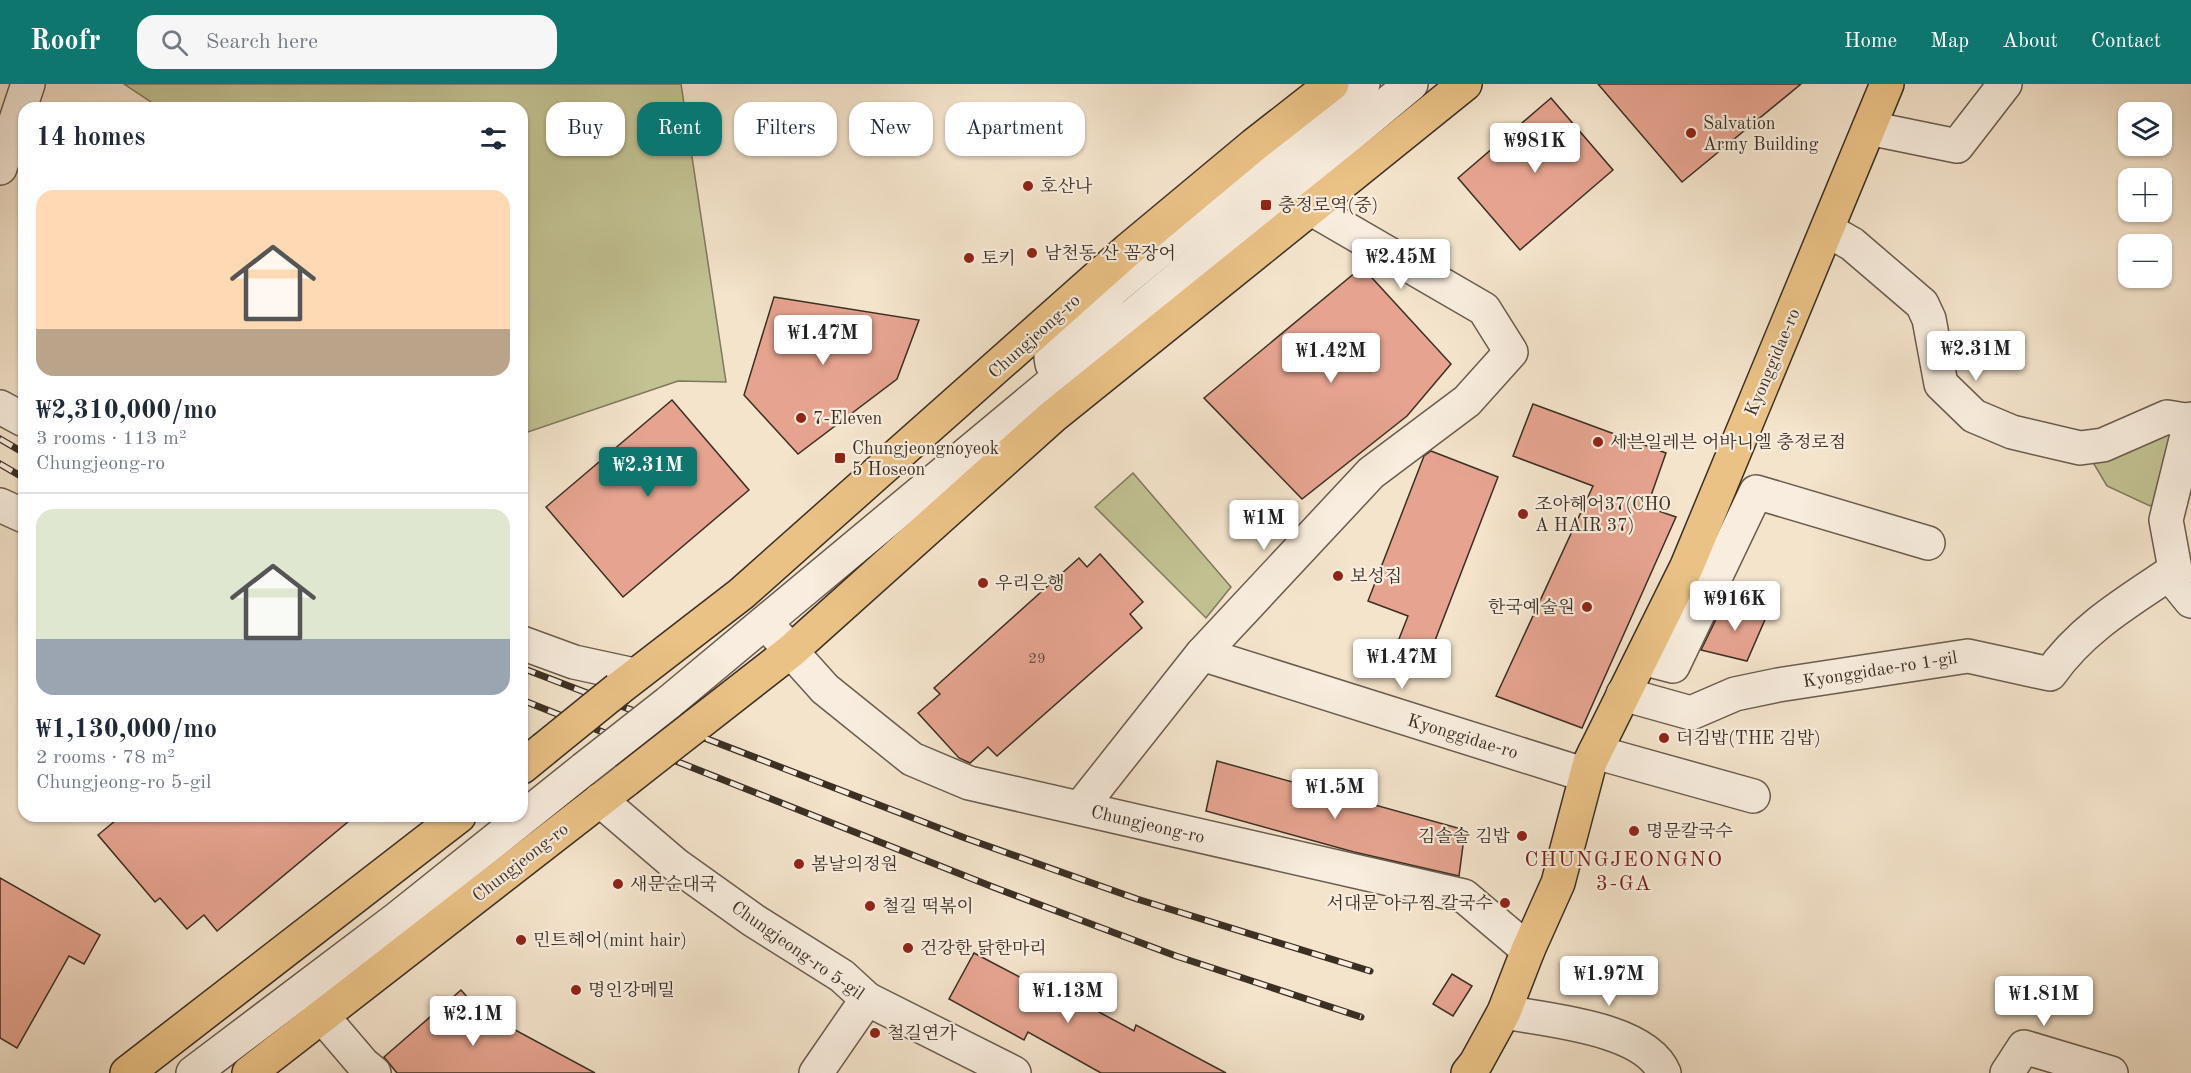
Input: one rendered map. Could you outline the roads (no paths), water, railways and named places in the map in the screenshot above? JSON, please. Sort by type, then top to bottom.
[{"type":"main road","name":"Chungjeong-ro","points":[[533,758],[626,682],[741,594],[1128,250],[1254,145],[1332,84]]},
{"type":"main road","name":"Chungjeong-ro","points":[[249,1073],[791,651],[1052,417],[1465,84]]},
{"type":"main road","name":"Kyonggidae-ro","points":[[1468,1073],[1476,1063],[1504,1011],[1558,882],[1591,763],[1687,566],[1887,84]]},
{"type":"main road","points":[[127,1073],[451,822]]},
{"type":"street","points":[[22,102],[28,84]]},
{"type":"street","points":[[1363,84],[1113,289],[1051,357],[1052,364],[1384,84]]},
{"type":"street","points":[[528,814],[766,622],[1411,84]]},
{"type":"street","points":[[1869,128],[1957,146],[2005,84]]},
{"type":"street","points":[[0,168],[18,114]]},
{"type":"street","points":[[1080,808],[1202,654],[1371,473],[1467,401],[1511,352],[1484,309],[1310,207]]},
{"type":"street","points":[[1827,230],[1852,244],[1922,304],[1929,319],[1941,384],[1974,416],[2012,432],[2080,448],[2103,445],[2167,417],[2191,420],[2166,520],[2180,536],[2175,570],[2178,585],[2191,601]]},
{"type":"street","points":[[0,406],[18,416]]},
{"type":"street","points":[[1642,658],[1673,666],[1756,492],[1928,543]]},
{"type":"street","points":[[0,505],[18,513]]},
{"type":"street","name":"Kyonggidae-ro 1-gil","points":[[1623,694],[1691,713],[1735,694],[1778,685],[1968,656],[2050,674],[2066,651],[2100,620],[2175,570]]},
{"type":"street","name":"Chungjeong-ro","points":[[741,594],[825,689],[912,759],[969,783],[1464,896],[1528,950]]},
{"type":"street","points":[[528,645],[626,682]]},
{"type":"street","name":"Kyonggidae-ro","points":[[1202,654],[1591,763],[1753,796]]},
{"type":"street","name":"Chungjeong-ro 5-gil","points":[[600,800],[676,865],[753,920],[842,976],[867,999],[1014,1073]]},
{"type":"street","points":[[193,1073],[398,918],[518,822]]},
{"type":"street","points":[[816,1073],[867,999]]},
{"type":"street","points":[[1504,1011],[1621,1036],[1660,1061],[1664,1073]]},
{"type":"street","points":[[322,1016],[363,1064],[374,1073]]},
{"type":"street","points":[[2007,1073],[2024,1047],[2111,1073]]},
{"type":"railway","points":[[0,439],[18,450]]},
{"type":"railway","points":[[0,464],[18,474]]},
{"type":"railway","points":[[528,670],[965,838],[1137,899],[1370,971]]},
{"type":"railway","points":[[528,702],[993,887],[1176,956],[1361,1017]]},
{"type":"place","name":"Salvation Army Building","points":[[1691,133]]},
{"type":"place","name":"호산나","points":[[1028,186]]},
{"type":"place","name":"충정로역(중)","points":[[1266,205]]},
{"type":"place","name":"남천동 산 꼼장어","points":[[1032,253]]},
{"type":"place","name":"토키","points":[[969,258]]},
{"type":"place","name":"7-Eleven","points":[[801,418]]},
{"type":"place","name":"세븐일레븐 어바니엘 충정로점","points":[[1598,442]]},
{"type":"place","name":"Chungjeongnoyeok 5 Hoseon","points":[[840,458]]},
{"type":"place","name":"조아헤어37(CHO A HAIR 37)","points":[[1523,514]]},
{"type":"place","name":"보성집","points":[[1338,576]]},
{"type":"place","name":"우리은행","points":[[983,583]]},
{"type":"place","name":"한국예술원","points":[[1587,607]]},
{"type":"place","name":"더김밥(THE 김밥)","points":[[1664,738]]},
{"type":"place","name":"명문칼국수","points":[[1634,831]]},
{"type":"place","name":"김솔솔 김밥","points":[[1522,836]]},
{"type":"place","name":"봄날의정원","points":[[799,864]]},
{"type":"place","name":"새문순대국","points":[[618,884]]},
{"type":"place","name":"서대문 아구찜 칼국수","points":[[1505,903]]},
{"type":"place","name":"철길 떡볶이","points":[[870,906]]},
{"type":"place","name":"민트헤어(mint hair)","points":[[521,940]]},
{"type":"place","name":"건강한 닭한마리","points":[[908,948]]},
{"type":"place","name":"명인강메밀","points":[[576,990]]},
{"type":"place","name":"철길연가","points":[[875,1033]]},
{"type":"district","name":"CHUNGJEONGNO 3-GA","points":[[1624,871]]}]
